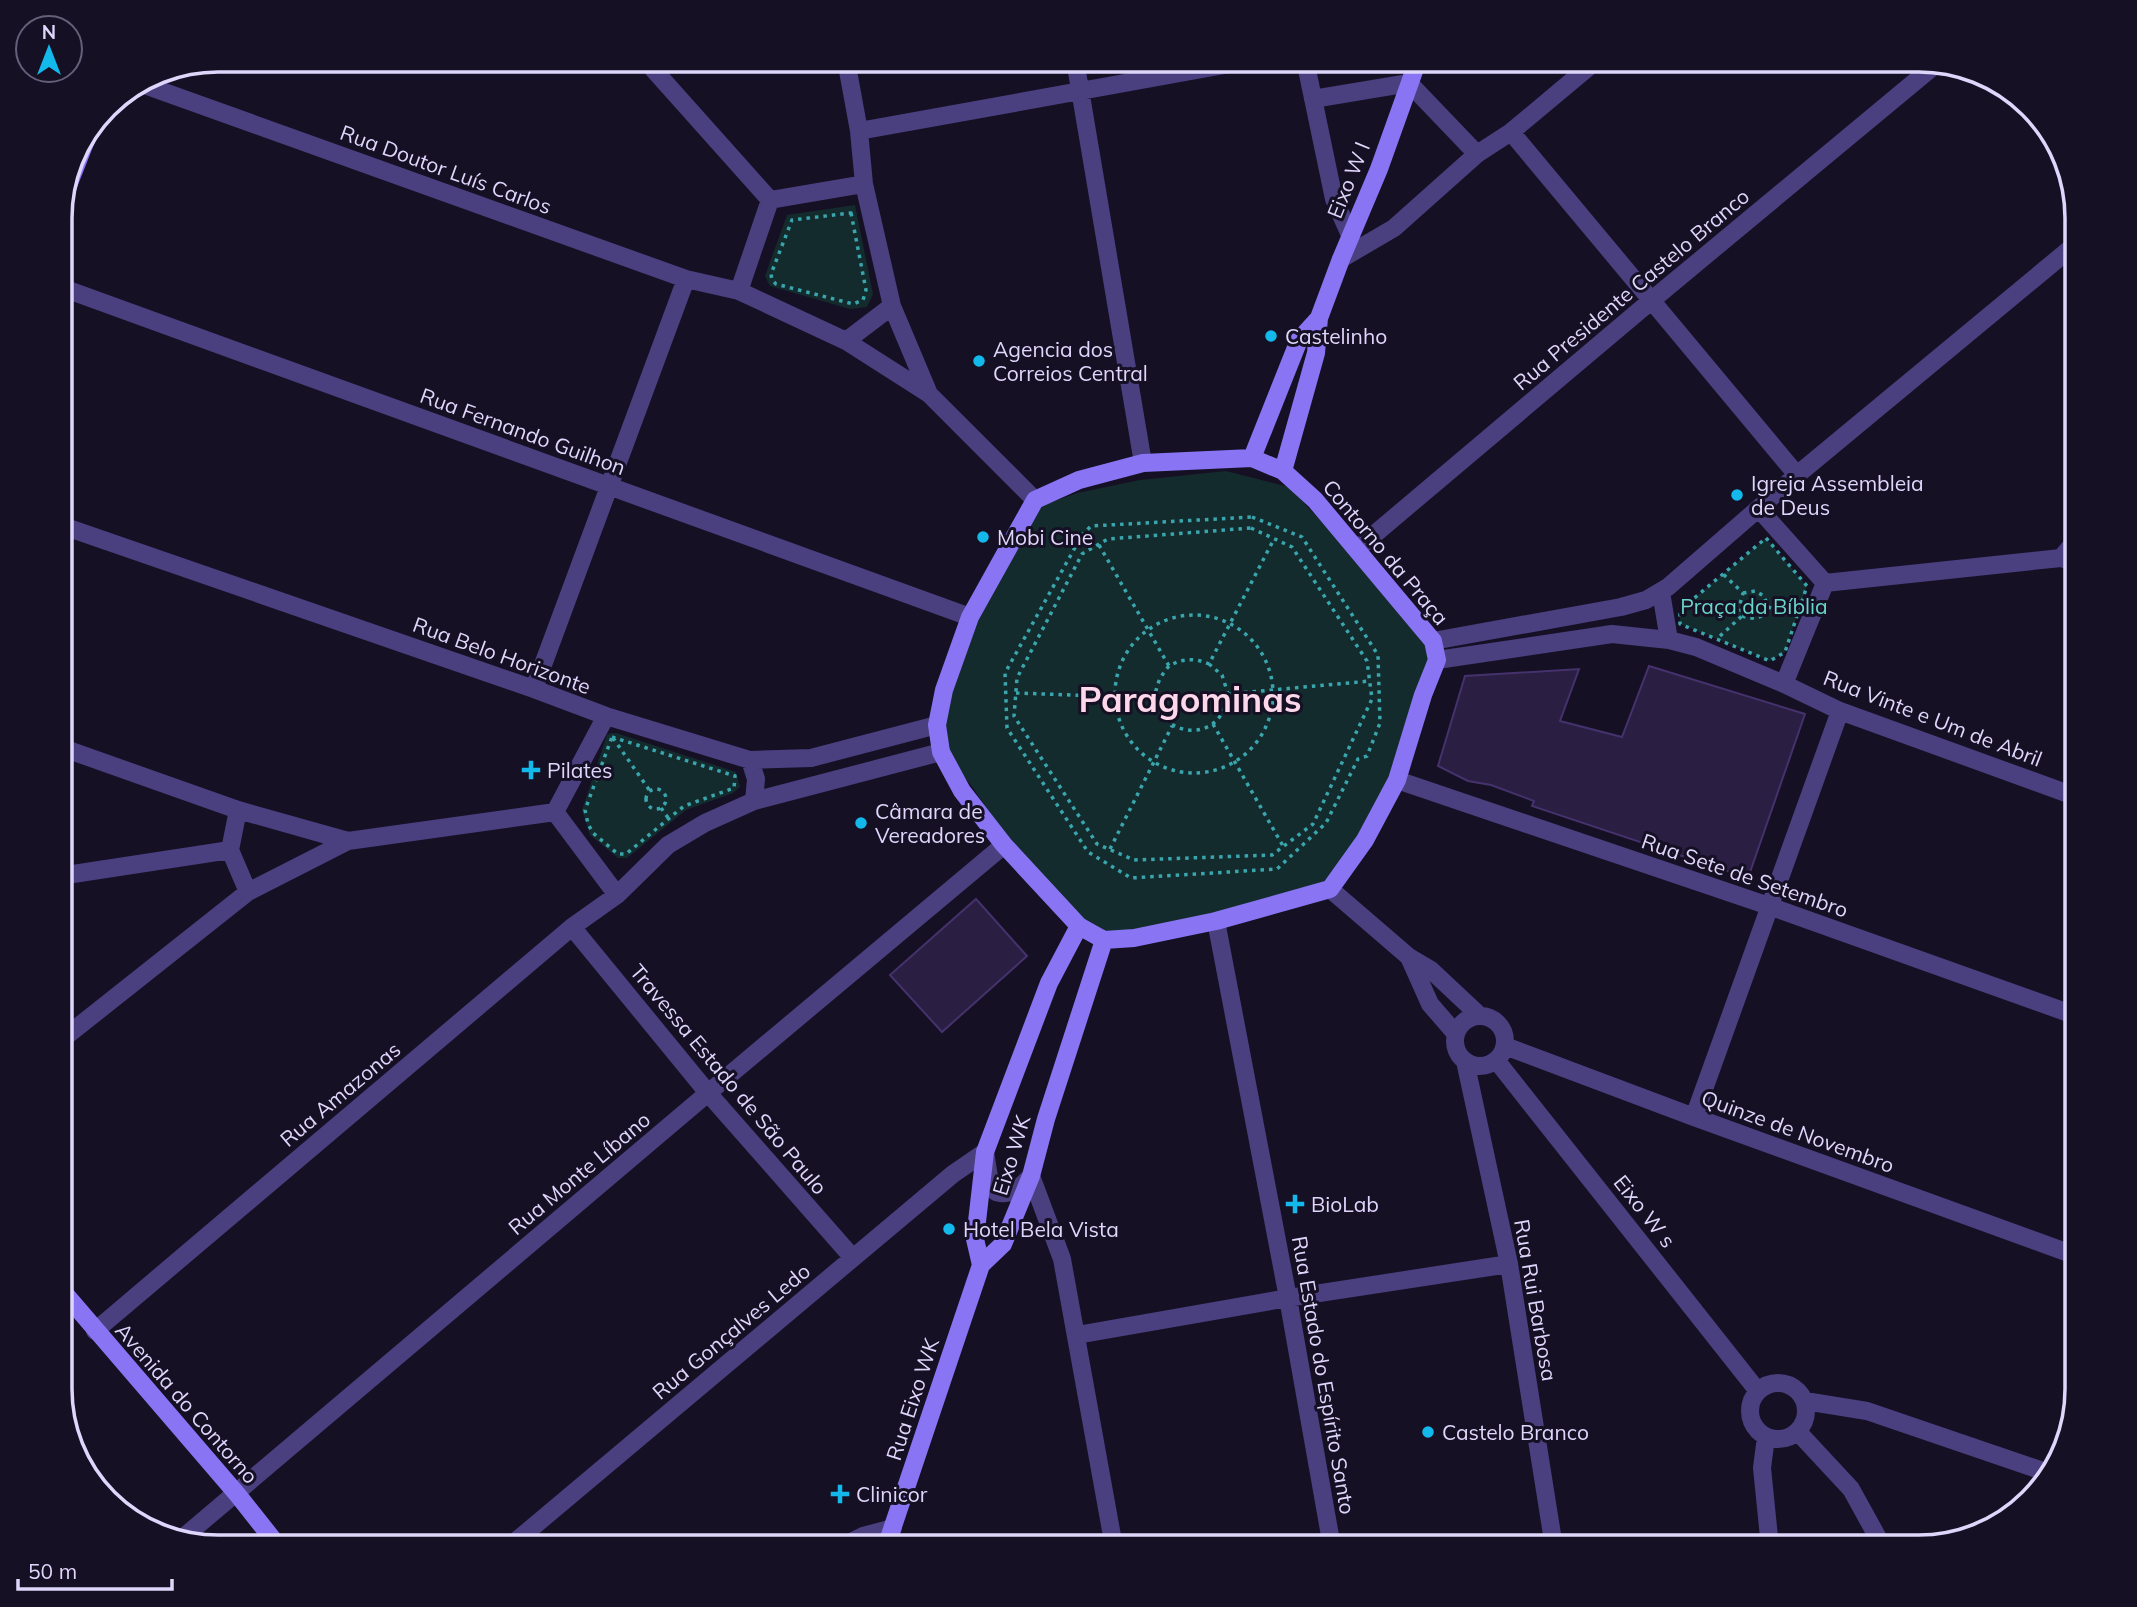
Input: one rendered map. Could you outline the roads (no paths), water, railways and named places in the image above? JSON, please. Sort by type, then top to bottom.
[{"type":"street","points":[[653,72],[770,200]]},
{"type":"street","points":[[848,72],[859,131],[864,184],[892,306],[929,394],[1035,500],[970,617],[944,690],[937,725],[941,752],[962,791],[1004,845],[1079,926],[1104,940],[1134,938],[1216,921],[1330,890]]},
{"type":"street","points":[[1077,72],[1143,463]]},
{"type":"street","points":[[859,131],[1184,72]]},
{"type":"street","points":[[1307,72],[1334,199],[1350,235]]},
{"type":"street","name":"Eixo W l","points":[[1283,471],[1316,354],[1319,318],[1340,259],[1379,169],[1413,72]]},
{"type":"street","points":[[1340,259],[1394,228],[1477,154],[1511,132],[1583,72]]},
{"type":"street","name":"Rua Presidente Castelo Branco","points":[[1357,549],[1926,72]]},
{"type":"street","points":[[1313,99],[1409,83],[1477,154]]},
{"type":"street","name":"Rua Doutor Luís Carlos","points":[[152,88],[686,279],[739,291],[846,341],[929,394]]},
{"type":"street","points":[[1511,132],[1797,475]]},
{"type":"street","points":[[770,200],[864,184]]},
{"type":"street","points":[[739,291],[770,200]]},
{"type":"street","points":[[1433,641],[1621,607],[1646,600],[1661,592],[1797,475],[2065,253]]},
{"type":"street","points":[[534,689],[686,279]]},
{"type":"street","name":"Rua Fernando Guilhon","points":[[72,291],[970,617]]},
{"type":"street","points":[[846,341],[892,306]]},
{"type":"street","name":"Eixo W l","points":[[1252,458],[1298,340],[1319,318]]},
{"type":"street","name":"Contorno da Praça","points":[[1035,500],[1079,480],[1143,463],[1252,458],[1283,471],[1315,500],[1433,641],[1437,660],[1423,695],[1397,780],[1365,840],[1330,890]]},
{"type":"street","points":[[1759,509],[1825,583]]},
{"type":"street","name":"Rua Belo Horizonte","points":[[72,529],[606,716],[750,760],[811,758],[937,725]]},
{"type":"street","points":[[1825,583],[2065,560]]},
{"type":"street","points":[[1784,684],[1825,583]]},
{"type":"street","points":[[1661,592],[1669,640]]},
{"type":"street","name":"Rua Vinte e Um de Abril","points":[[1437,660],[1612,634],[1669,640],[1696,647],[1840,711],[2065,793]]},
{"type":"street","points":[[1694,1117],[1840,711]]},
{"type":"street","points":[[555,812],[606,716]]},
{"type":"street","points":[[72,751],[238,810],[348,841]]},
{"type":"street","name":"Rua Amazonas","points":[[95,1331],[572,927],[617,895],[668,845],[705,822],[754,801],[941,752]]},
{"type":"street","points":[[750,760],[756,779],[754,801]]},
{"type":"street","name":"Rua Sete de Setembro","points":[[1397,780],[1769,906],[2065,1012]]},
{"type":"street","points":[[238,810],[230,850],[248,892]]},
{"type":"street","points":[[72,1031],[248,892],[348,841],[555,812]]},
{"type":"street","points":[[555,812],[617,895]]},
{"type":"street","name":"Rua Monte Líbano","points":[[190,1532],[1004,845]]},
{"type":"street","points":[[72,874],[230,850]]},
{"type":"street","name":"Eixo W s","points":[[1330,890],[1409,957],[1431,970],[1479,1016],[1494,1019],[1503,1031],[1501,1053],[1758,1390]]},
{"type":"street","name":"Rua Estado do Espírito Santo","points":[[1216,921],[1288,1298],[1330,1535]]},
{"type":"street","points":[[1079,926],[1049,982],[985,1152],[990,1182],[996,1192],[1006,1195],[1017,1191],[1031,1176],[1062,1259],[1112,1535]]},
{"type":"street","name":"Travessa Estado de São Paulo","points":[[572,927],[708,1093],[853,1258]]},
{"type":"street","name":"Eixo WK","points":[[981,1265],[1003,1244],[1031,1176],[1046,1119],[1104,940]]},
{"type":"street","name":"Eixo W s","points":[[1409,957],[1430,1004],[1456,1034],[1456,1049],[1465,1061]]},
{"type":"street","points":[[1456,1034],[1464,1021],[1479,1016]]},
{"type":"street","points":[[1465,1061],[1475,1066],[1486,1065],[1501,1053]]},
{"type":"street","name":"Quinze de Novembro","points":[[1501,1053],[1694,1117],[2065,1252]]},
{"type":"street","name":"Rua Rui Barbosa","points":[[1465,1061],[1509,1264],[1552,1535]]},
{"type":"street","name":"Eixo WK","points":[[981,1265],[975,1239],[985,1152]]},
{"type":"street","name":"Rua Gonçalves Ledo","points":[[524,1535],[953,1174],[985,1152]]},
{"type":"street","points":[[1077,1335],[1288,1298],[1509,1264]]},
{"type":"street","name":"Rua Eixo WK","points":[[891,1535],[981,1265]]},
{"type":"street","name":"Avenida do Contorno","points":[[72,1303],[237,1494],[269,1535]]},
{"type":"street","points":[[1778,1382],[1789,1385],[1798,1391],[1805,1401],[1807,1412],[1804,1423],[1798,1432],[1788,1438],[1777,1440],[1766,1437],[1757,1431],[1751,1422],[1751,1400],[1758,1390],[1767,1384],[1778,1382]]},
{"type":"street","points":[[1805,1401],[1867,1412],[2041,1470]]},
{"type":"street","points":[[1798,1432],[1851,1489],[1876,1535]]},
{"type":"street","points":[[1766,1437],[1762,1468],[1769,1535]]},
{"type":"street","points":[[867,1535],[893,1528]]},
{"type":"place","name":"Castelinho","points":[[1271,336]]},
{"type":"place","name":"Agencia dos Correios Central","points":[[979,361]]},
{"type":"place","name":"Igreja Assembleia de Deus","points":[[1737,495]]},
{"type":"place","name":"Mobi Cine","points":[[983,537]]},
{"type":"place","name":"Pilates","points":[[531,770]]},
{"type":"place","name":"Câmara de Vereadores","points":[[861,823]]},
{"type":"place","name":"BioLab","points":[[1295,1204]]},
{"type":"place","name":"Hotel Bela Vista","points":[[949,1229]]},
{"type":"place","name":"Castelo Branco","points":[[1428,1432]]},
{"type":"place","name":"Clinicor","points":[[840,1494]]},
{"type":"district","name":"Paragominas","points":[[1190,699]]},
{"type":"park label","name":"Praça da Bíblia","points":[[1754,606]]}]
